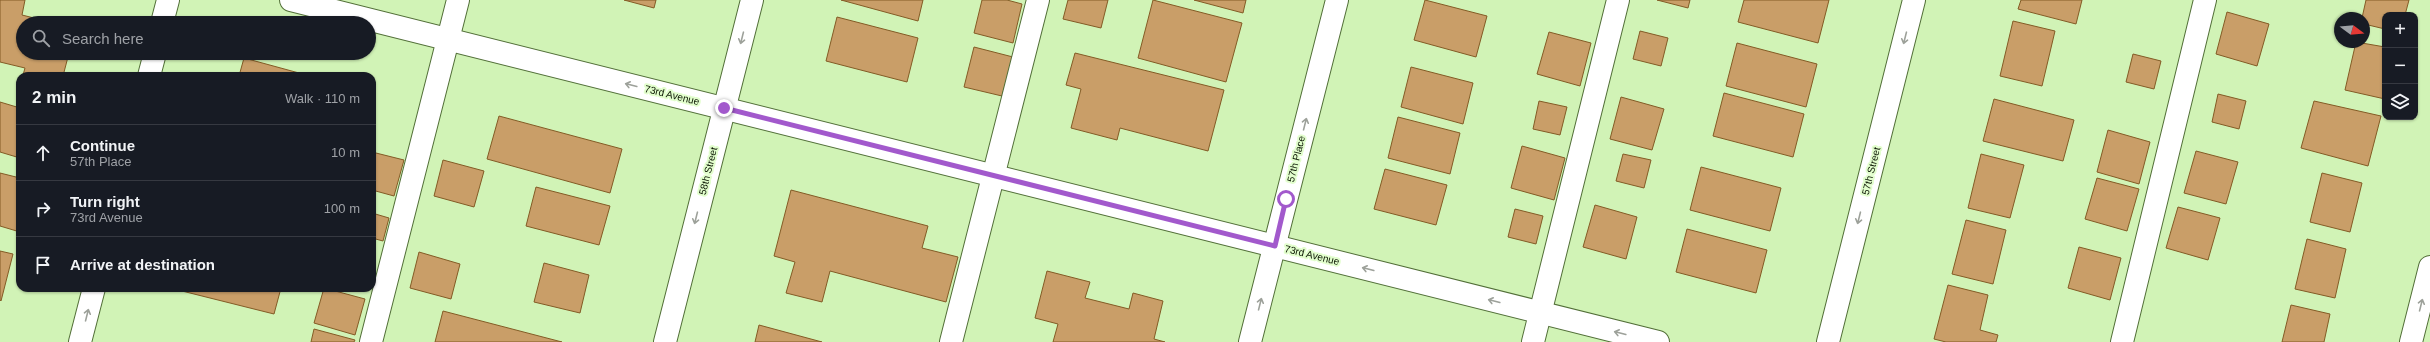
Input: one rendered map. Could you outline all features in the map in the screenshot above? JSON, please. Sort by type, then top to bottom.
[{"type":"street","points":[[164,16],[168,0]]},
{"type":"street","name":"73rd Avenue","points":[[291,0],[355,16]]},
{"type":"street","points":[[371,342],[458,0]]},
{"type":"street","name":"58th Street","points":[[665,342],[752,0]]},
{"type":"street","points":[[952,342],[1038,0]]},
{"type":"street","name":"57th Place","points":[[1250,342],[1337,0]]},
{"type":"street","points":[[1533,342],[1618,0]]},
{"type":"street","name":"57th Street","points":[[1828,342],[1914,0]]},
{"type":"street","points":[[2122,342],[2205,0]]},
{"type":"street","name":"73rd Avenue","points":[[376,21],[1658,342]]},
{"type":"street","points":[[150,72],[153,60]]},
{"type":"street","points":[[2411,342],[2430,267]]},
{"type":"street","points":[[80,342],[93,292]]},
{"type":"building","points":[[0,0],[25,0],[22,15],[26,16],[16,16],[16,60],[67,60],[64,72],[24,72],[25,68],[0,62]]},
{"type":"building","points":[[624,0],[656,0],[654,8]]},
{"type":"building","points":[[841,0],[923,0],[918,21]]},
{"type":"building","points":[[982,0],[1007,0],[1022,4],[1013,43],[974,33]]},
{"type":"building","points":[[1068,0],[1108,0],[1101,28],[1063,19]]},
{"type":"building","points":[[1153,0],[1242,23],[1226,82],[1138,58]]},
{"type":"building","points":[[1194,0],[1246,0],[1243,13]]},
{"type":"building","points":[[1425,0],[1487,16],[1476,57],[1414,40]]},
{"type":"building","points":[[1657,0],[1690,0],[1688,8]]},
{"type":"building","points":[[1744,0],[1829,0],[1818,43],[1738,22]]},
{"type":"building","points":[[2021,0],[2082,0],[2076,24],[2018,9]]},
{"type":"building","points":[[2366,0],[2409,0],[2406,12],[2382,12],[2382,28],[2370,25],[2370,12],[2363,12]]},
{"type":"building","points":[[2227,12],[2269,24],[2257,66],[2216,54]]},
{"type":"building","points":[[837,17],[918,38],[907,82],[826,61]]},
{"type":"building","points":[[2013,21],[2055,31],[2042,86],[2000,76]]},
{"type":"building","points":[[1640,31],[1668,38],[1661,66],[1633,59]]},
{"type":"building","points":[[1549,32],[1591,43],[1580,86],[1537,74]]},
{"type":"building","points":[[1737,43],[1817,64],[1806,107],[1726,86]]},
{"type":"building","points":[[2370,44],[2382,46],[2382,98],[2345,90],[2355,48],[2370,48]]},
{"type":"building","points":[[974,47],[1013,57],[1002,96],[964,87]]},
{"type":"building","points":[[1075,53],[1224,90],[1208,151],[1120,128],[1117,140],[1071,128],[1081,89],[1066,85]]},
{"type":"building","points":[[2133,54],[2161,61],[2154,89],[2126,82]]},
{"type":"building","points":[[243,60],[251,60],[295,72],[240,72]]},
{"type":"building","points":[[1411,67],[1473,83],[1463,124],[1401,107]]},
{"type":"building","points":[[1724,93],[1804,114],[1793,157],[1713,136]]},
{"type":"building","points":[[2218,94],[2246,101],[2239,129],[2212,122]]},
{"type":"building","points":[[1621,97],[1664,109],[1652,150],[1610,139]]},
{"type":"building","points":[[1994,99],[2074,120],[2063,161],[1983,141]]},
{"type":"building","points":[[1539,101],[1567,107],[1560,135],[1533,129]]},
{"type":"building","points":[[2314,101],[2381,116],[2368,166],[2301,148]]},
{"type":"building","points":[[0,102],[16,107],[16,157],[0,152]]},
{"type":"building","points":[[499,116],[622,149],[610,193],[487,159]]},
{"type":"building","points":[[1398,117],[1460,133],[1450,174],[1388,158]]},
{"type":"building","points":[[2108,130],[2150,142],[2139,184],[2097,172]]},
{"type":"building","points":[[1522,146],[1565,158],[1554,200],[1511,188]]},
{"type":"building","points":[[2196,151],[2238,162],[2226,204],[2184,193]]},
{"type":"building","points":[[376,153],[404,160],[394,196],[376,191]]},
{"type":"building","points":[[1623,154],[1651,160],[1644,188],[1616,181]]},
{"type":"building","points":[[1981,154],[2024,165],[2010,218],[1968,208]]},
{"type":"building","points":[[443,160],[484,171],[474,207],[434,196]]},
{"type":"building","points":[[1701,167],[1781,188],[1770,231],[1690,210]]},
{"type":"building","points":[[1385,169],[1447,185],[1436,225],[1374,209]]},
{"type":"building","points":[[0,173],[16,177],[16,231],[0,226]]},
{"type":"building","points":[[2322,173],[2362,183],[2350,232],[2310,222]]},
{"type":"building","points":[[2097,178],[2139,189],[2127,231],[2085,219]]},
{"type":"building","points":[[536,187],[610,206],[599,245],[526,226]]},
{"type":"building","points":[[791,190],[928,226],[922,248],[958,257],[946,302],[830,271],[822,302],[786,293],[795,262],[774,256]]},
{"type":"building","points":[[1595,205],[1637,217],[1626,259],[1583,247]]},
{"type":"building","points":[[2178,207],[2220,218],[2208,260],[2166,248]]},
{"type":"building","points":[[1515,209],[1543,216],[1536,244],[1508,237]]},
{"type":"building","points":[[376,214],[389,218],[383,241],[376,239]]},
{"type":"building","points":[[1966,220],[2006,230],[1993,284],[1952,274]]},
{"type":"building","points":[[1687,229],[1767,250],[1756,293],[1676,272]]},
{"type":"building","points":[[2307,239],[2346,249],[2335,298],[2295,289]]},
{"type":"building","points":[[2079,247],[2121,258],[2110,300],[2068,288]]},
{"type":"building","points":[[0,251],[13,254],[1,301],[0,300]]},
{"type":"building","points":[[419,252],[460,264],[451,299],[410,288]]},
{"type":"building","points":[[544,263],[589,275],[580,313],[534,302]]},
{"type":"building","points":[[1047,271],[1090,282],[1085,298],[1129,309],[1133,293],[1163,301],[1154,339],[1165,342],[1053,342],[1058,324],[1035,318]]},
{"type":"building","points":[[1948,285],[1988,295],[1980,330],[1998,335],[1996,342],[1946,342],[1934,339]]},
{"type":"building","points":[[186,292],[280,292],[274,314]]},
{"type":"building","points":[[323,292],[339,292],[365,299],[355,335],[314,323]]},
{"type":"building","points":[[2291,305],[2330,314],[2324,342],[2282,342]]},
{"type":"building","points":[[443,311],[562,342],[435,342]]},
{"type":"building","points":[[759,325],[822,342],[755,342]]},
{"type":"building","points":[[314,329],[355,340],[354,342],[311,342]]},
{"type":"route","points":[[724,108],[1275,246],[1286,199]]}]
